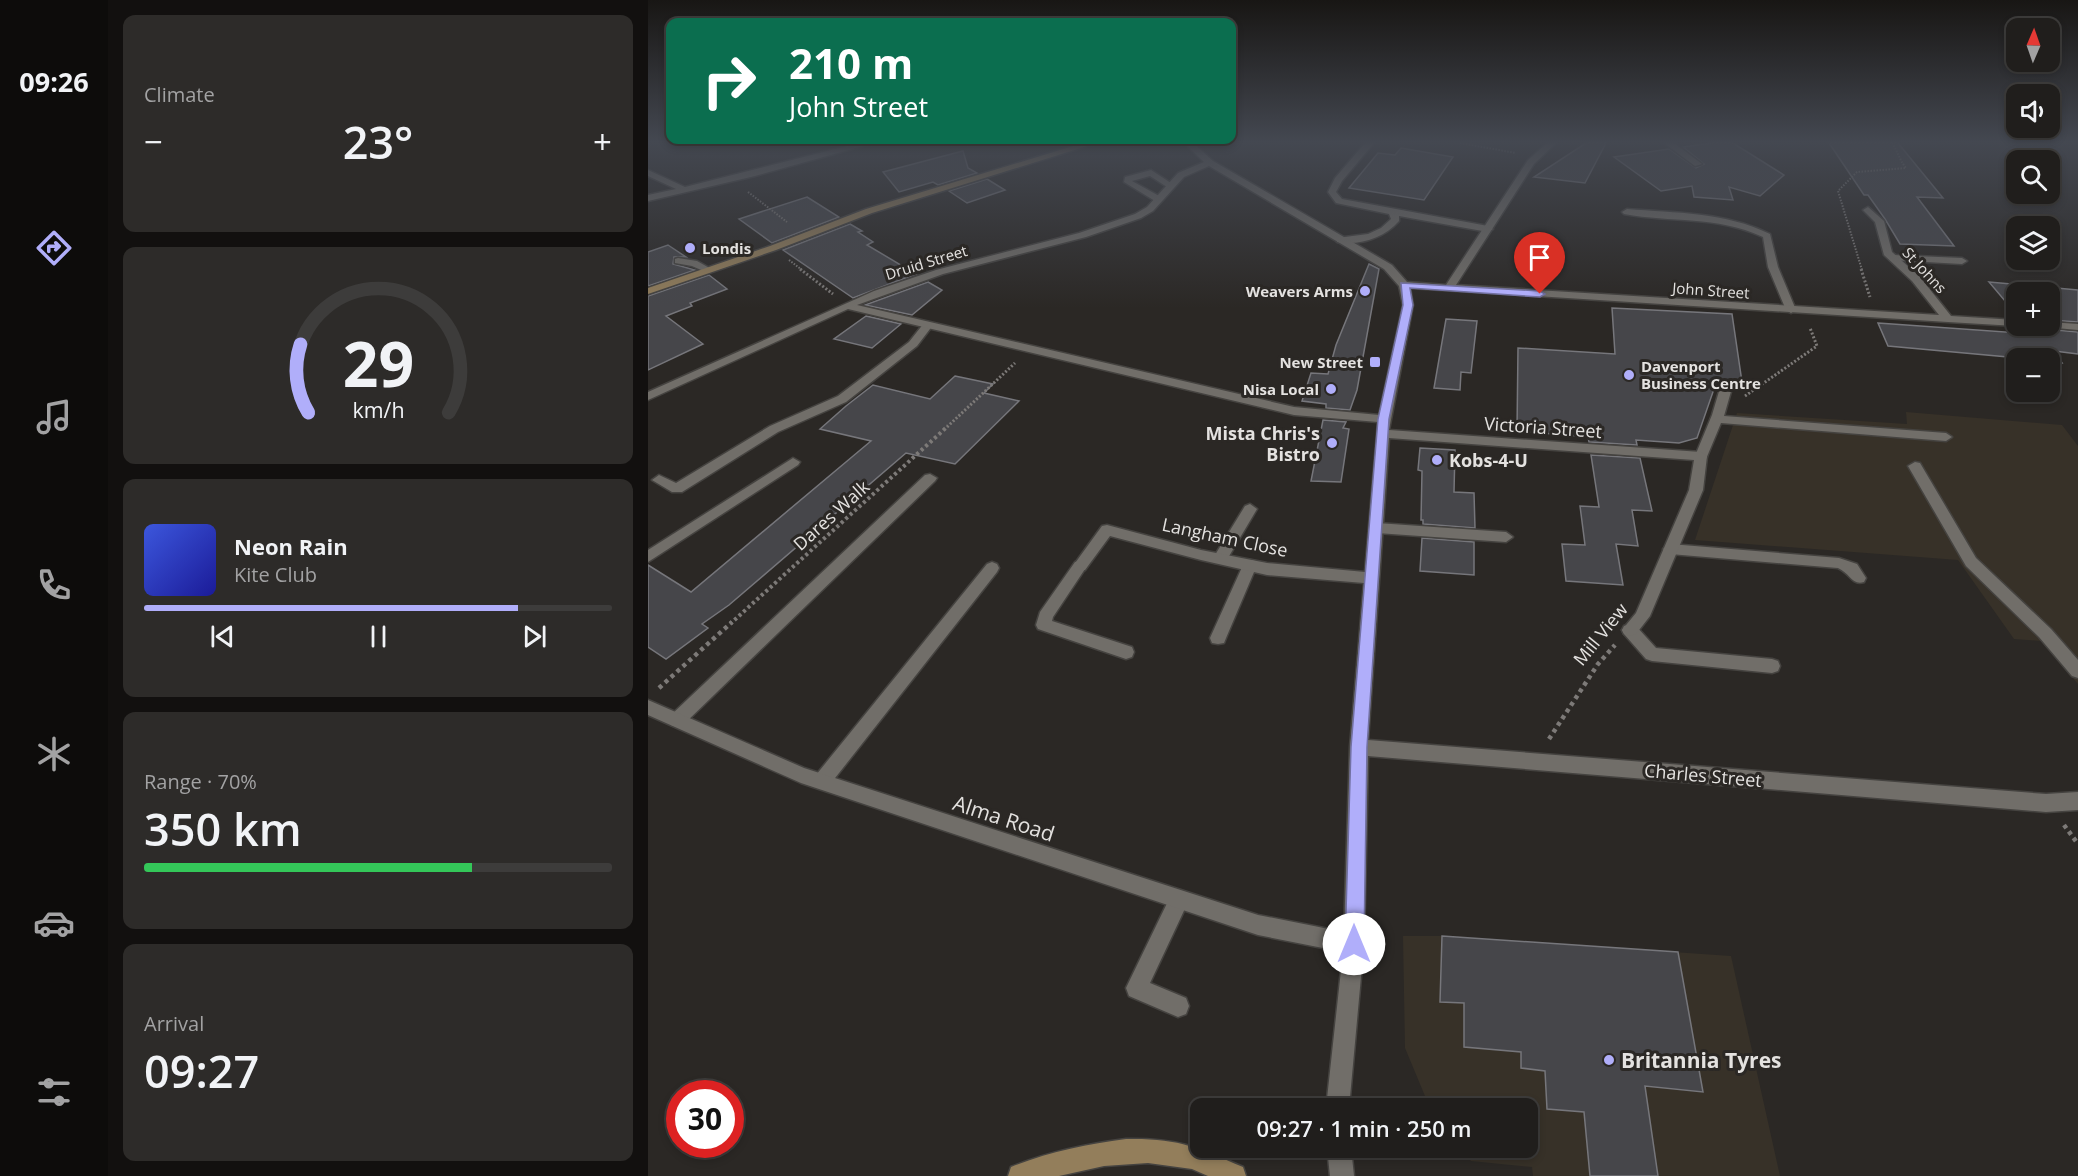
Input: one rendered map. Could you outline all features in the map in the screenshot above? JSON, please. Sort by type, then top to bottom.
[{"type":"main road","points":[[648,291],[773,248],[869,211],[912,198]]},
{"type":"main road","points":[[1020,1176],[1069,1160],[1136,1150],[1167,1151],[1195,1158],[1234,1176]]},
{"type":"street","points":[[1154,198],[1158,200]]},
{"type":"street","points":[[1269,198],[1388,267],[1404,285],[1408,305],[1383,426],[1359,747],[1354,944],[1338,1098]]},
{"type":"street","points":[[1337,198],[1339,201],[1488,229]]},
{"type":"street","points":[[1449,288],[1508,198]]},
{"type":"street","name":"Druid Street","points":[[648,396],[848,306],[928,275],[1084,236],[1141,215],[1158,200]]},
{"type":"street","name":"St Johns","points":[[1868,210],[1879,221],[1887,253],[1916,279],[1948,319]]},
{"type":"street","points":[[1341,240],[1367,239],[1387,230],[1396,219],[1393,212]]},
{"type":"street","points":[[1627,212],[1706,218],[1753,228],[1767,236],[1773,267],[1791,310]]},
{"type":"street","points":[[1893,258],[1962,261]]},
{"type":"street","points":[[678,261],[694,263],[708,270]]},
{"type":"street","name":"John Street","points":[[1404,285],[2006,322]]},
{"type":"street","points":[[848,306],[1294,411],[1383,426]]},
{"type":"street","points":[[659,480],[677,489],[774,429],[842,399],[913,344],[928,325]]},
{"type":"street","points":[[2060,326],[2078,327]]},
{"type":"street","name":"Mill View","points":[[1630,630],[1642,616],[1696,490],[1701,456],[1726,388]]},
{"type":"street","points":[[1717,417],[1946,437]]},
{"type":"street","name":"Victoria Street","points":[[1383,426],[1701,456]]},
{"type":"street","points":[[648,558],[793,462]]},
{"type":"street","points":[[1915,466],[1971,562],[2045,633],[2078,671]]},
{"type":"street","points":[[677,720],[930,478]]},
{"type":"street","points":[[1220,559],[1250,509]]},
{"type":"street","points":[[1377,528],[1506,537]]},
{"type":"street","name":"Langham Close","points":[[1126,652],[1044,625],[1045,616],[1107,530],[1267,569],[1373,578]]},
{"type":"street","points":[[1670,549],[1839,563],[1852,568],[1859,578]]},
{"type":"street","points":[[1218,638],[1250,565]]},
{"type":"street","points":[[822,782],[992,568]]},
{"type":"street","points":[[1630,630],[1652,654],[1772,666]]},
{"type":"street","name":"Alma Road","points":[[652,699],[677,720],[801,775],[1258,925],[1354,944]]},
{"type":"street","name":"Charles Street","points":[[1359,747],[2046,802],[2078,801]]},
{"type":"street","points":[[1178,1006],[1137,988],[1179,900]]},
{"type":"street","points":[[1340,1158],[1342,1176]]},
{"type":"path","points":[[755,198],[804,236]]},
{"type":"path","points":[[773,248],[848,306]]},
{"type":"path","points":[[1717,417],[1817,346],[1804,311]]},
{"type":"path","name":"Dares Walk","points":[[652,699],[1031,349]]},
{"type":"path","name":"Mill View","points":[[1534,761],[1598,664],[1630,630]]},
{"type":"shaded area","points":[[1906,412],[2062,425],[2078,446],[2078,684],[2041,641],[2014,639],[1958,560],[1695,540],[1737,413],[1907,424]]},
{"type":"shaded area","points":[[1403,936],[1442,936],[1731,956],[1780,1176],[1533,1176],[1532,1167],[1471,1161],[1469,1158],[1538,1158],[1538,1098],[1426,1098],[1405,1048]]},
{"type":"building","points":[[804,198],[808,198],[839,217],[772,243],[739,219]]},
{"type":"building","points":[[959,198],[982,198],[967,203]]},
{"type":"building","points":[[1705,198],[1732,198],[1733,200]]},
{"type":"building","points":[[1870,198],[1918,198],[1954,246],[1900,244]]},
{"type":"building","points":[[850,224],[862,231],[858,232],[873,242],[867,245],[916,274],[853,298],[783,250]]},
{"type":"building","points":[[668,245],[686,257],[674,257],[673,264],[695,270],[648,286],[648,252]]},
{"type":"building","points":[[1369,264],[1379,269],[1357,390],[1350,410],[1326,408],[1326,404],[1302,401],[1311,373],[1328,374],[1336,345]]},
{"type":"building","points":[[709,275],[727,289],[690,303],[692,306],[666,316],[703,344],[648,370],[648,296]]},
{"type":"building","points":[[928,282],[942,290],[912,315],[865,305]]},
{"type":"building","points":[[1989,282],[2006,284],[2006,302]]},
{"type":"building","points":[[2060,288],[2078,290],[2078,322],[2060,321]]},
{"type":"building","name":"Davenport Business Centre","points":[[1612,308],[1732,314],[1743,389],[1734,388],[1727,382],[1715,386],[1697,438],[1679,443],[1636,440],[1637,445],[1589,442],[1588,437],[1517,431],[1518,348],[1615,354]]},
{"type":"building","points":[[866,316],[901,324],[872,348],[834,339]]},
{"type":"building","points":[[1446,319],[1477,321],[1471,373],[1461,372],[1460,390],[1434,388]]},
{"type":"building","points":[[1878,323],[2006,332],[2006,336],[2060,336],[2060,330],[2078,332],[2078,354],[2060,352],[2060,348],[2006,348],[2006,357],[1888,346]]},
{"type":"building","points":[[955,376],[993,384],[984,393],[1019,401],[955,464],[906,453],[729,605],[702,624],[708,628],[666,659],[648,647],[648,565],[691,592],[871,441],[820,429],[846,406],[873,385],[930,399]]},
{"type":"building","points":[[1323,420],[1346,422],[1343,428],[1349,429],[1341,482],[1311,481]]},
{"type":"building","points":[[1420,448],[1455,450],[1454,492],[1474,493],[1475,528],[1423,524],[1421,520],[1422,471],[1418,470]]},
{"type":"building","points":[[1591,455],[1640,458],[1652,511],[1632,510],[1638,546],[1616,544],[1623,585],[1566,581],[1562,544],[1585,545],[1580,506],[1599,507]]},
{"type":"building","points":[[1422,538],[1474,542],[1474,575],[1420,571]]},
{"type":"building","name":"Britannia Tyres","points":[[1442,936],[1678,952],[1703,1092],[1645,1086],[1658,1176],[1590,1176],[1584,1112],[1547,1109],[1545,1071],[1521,1068],[1521,1052],[1464,1047],[1464,1003],[1440,1002]]},
{"type":"place","name":"Londis","points":[[690,248]]},
{"type":"place","name":"Weavers Arms","points":[[1365,291]]},
{"type":"place","name":"New Street","points":[[1375,362]]},
{"type":"place","name":"Davenport Business Centre","points":[[1629,375]]},
{"type":"place","name":"Nisa Local","points":[[1331,389]]},
{"type":"place","name":"Mista Chris's Bistro","points":[[1332,443]]},
{"type":"place","name":"Kobs-4-U","points":[[1437,460]]},
{"type":"place","name":"Britannia Tyres","points":[[1609,1060]]},
{"type":"route","points":[[1354,944],[1359,747],[1384,419],[1408,305],[1404,285],[1540,294]]}]
